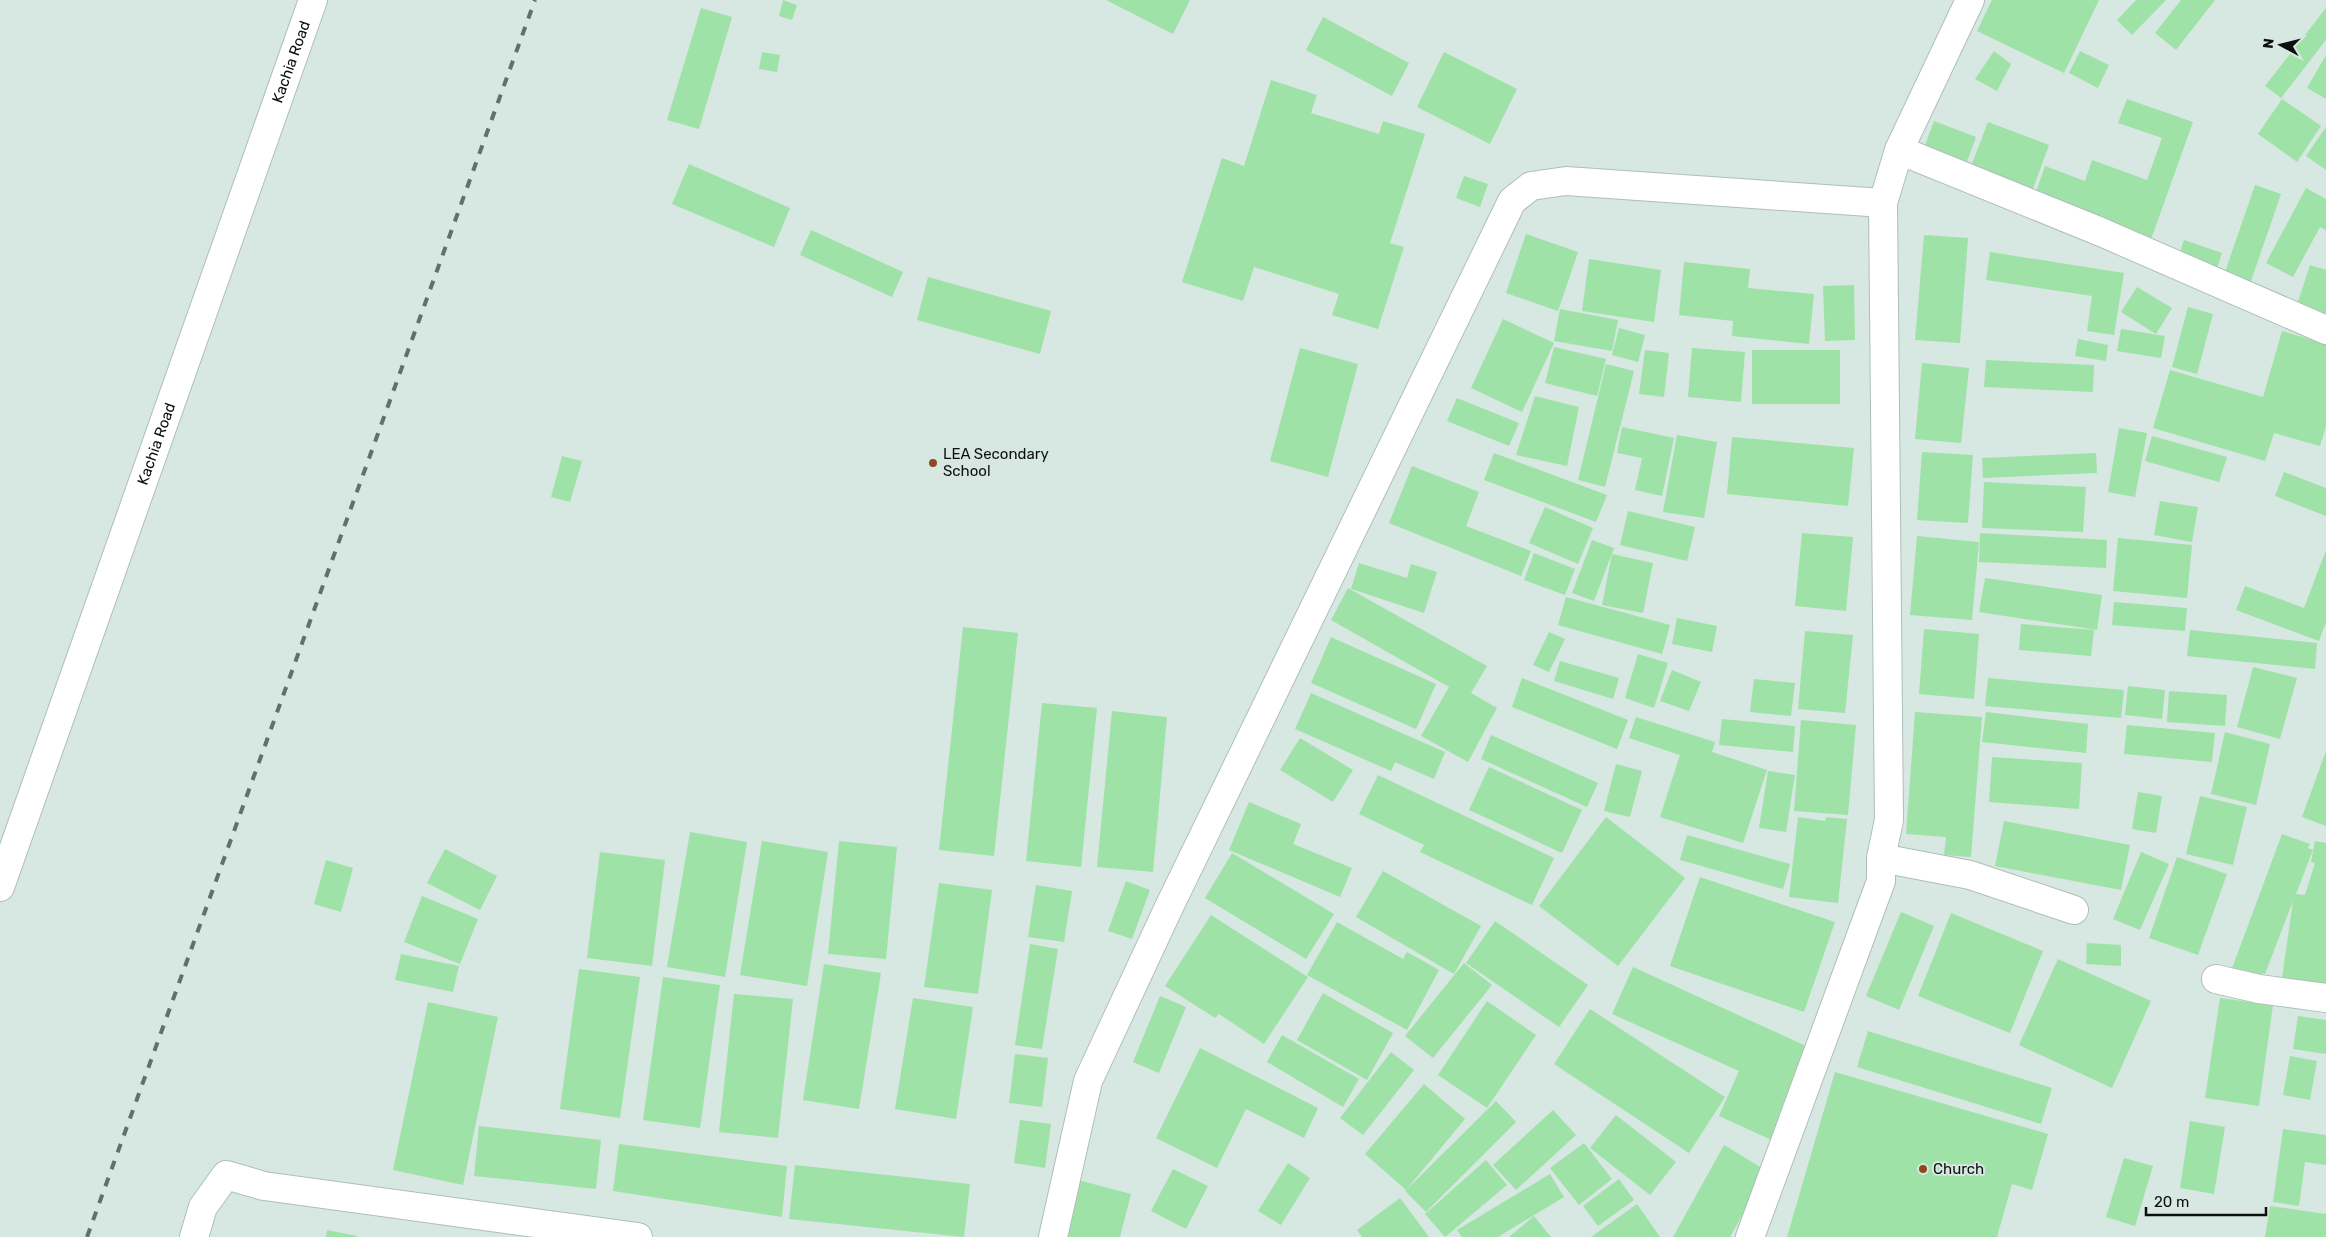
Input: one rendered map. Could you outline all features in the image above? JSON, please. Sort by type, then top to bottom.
[{"type":"street","name":"Kachia Road","points":[[0,886],[313,0]]},
{"type":"street","points":[[1750,1237],[1881,881],[1881,858],[1889,820],[1883,203],[1899,150],[1970,0]]},
{"type":"street","points":[[1899,150],[2102,232],[2326,330]]},
{"type":"street","points":[[1053,1237],[1088,1081],[1182,880],[1512,201],[1531,186],[1566,181],[1883,203]]},
{"type":"street","points":[[1881,858],[1970,875],[2074,910]]},
{"type":"street","points":[[2216,979],[2259,989],[2326,998]]},
{"type":"street","points":[[194,1237],[203,1207],[226,1175],[264,1186],[638,1237]]},
{"type":"building","points":[[783,0],[797,5],[792,20],[779,16]]},
{"type":"building","points":[[1106,0],[1190,0],[1173,34]]},
{"type":"building","points":[[1992,0],[2099,0],[2064,73],[1977,31]]},
{"type":"building","points":[[2136,0],[2166,0],[2132,35],[2117,20]]},
{"type":"building","points":[[2181,0],[2215,0],[2176,50],[2155,33]]},
{"type":"building","points":[[701,8],[732,17],[699,129],[667,120]]},
{"type":"building","points":[[2326,8],[2326,40],[2281,98],[2265,86]]},
{"type":"building","points":[[1323,17],[1409,63],[1392,96],[1306,50]]},
{"type":"building","points":[[1994,51],[2011,64],[1997,91],[1975,79]]},
{"type":"building","points":[[2080,51],[2109,65],[2098,88],[2069,73]]},
{"type":"building","points":[[762,52],[780,55],[777,72],[759,69]]},
{"type":"building","points":[[1444,52],[1517,89],[1490,144],[1417,107]]},
{"type":"building","points":[[2326,55],[2326,99],[2307,88]]},
{"type":"building","points":[[1271,80],[1317,95],[1311,113],[1379,134],[1383,121],[1425,134],[1390,243],[1404,247],[1378,329],[1332,315],[1339,294],[1254,267],[1243,301],[1182,282],[1222,158],[1244,166]]},
{"type":"building","points":[[2127,99],[2193,122],[2150,242],[2033,200],[2045,166],[2085,181],[2092,160],[2147,180],[2162,138],[2118,123]]},
{"type":"building","points":[[2282,99],[2321,126],[2297,162],[2258,134]]},
{"type":"building","points":[[1934,121],[1976,137],[1964,170],[1922,153]]},
{"type":"building","points":[[1988,122],[2049,145],[2030,197],[1968,174]]},
{"type":"building","points":[[2326,127],[2326,170],[2306,156]]},
{"type":"building","points":[[689,164],[790,208],[774,247],[672,204]]},
{"type":"building","points":[[1464,176],[1488,184],[1480,207],[1456,198]]},
{"type":"building","points":[[2255,185],[2281,194],[2250,284],[2224,275]]},
{"type":"building","points":[[2306,188],[2326,199],[2326,230],[2320,227],[2293,277],[2266,263]]},
{"type":"building","points":[[811,230],[903,272],[892,297],[800,255]]},
{"type":"building","points":[[1526,234],[1578,252],[1558,311],[1506,293]]},
{"type":"building","points":[[1924,235],[1968,238],[1960,343],[1915,340]]},
{"type":"building","points":[[2184,240],[2222,253],[2215,274],[2177,261]]},
{"type":"building","points":[[1990,252],[2124,273],[2114,335],[2087,331],[2092,296],[1986,280]]},
{"type":"building","points":[[1589,259],[1661,270],[1654,322],[1582,311]]},
{"type":"building","points":[[1684,262],[1750,269],[1748,288],[1814,294],[1809,344],[1732,336],[1733,321],[1679,315]]},
{"type":"building","points":[[2310,265],[2326,270],[2326,321],[2295,311]]},
{"type":"building","points":[[928,277],[1051,311],[1040,354],[917,320]]},
{"type":"building","points":[[1854,285],[1855,340],[1825,341],[1823,286]]},
{"type":"building","points":[[2137,287],[2172,308],[2156,334],[2121,312]]},
{"type":"building","points":[[2188,307],[2213,314],[2197,374],[2172,367]]},
{"type":"building","points":[[1560,309],[1618,320],[1612,351],[1554,341]]},
{"type":"building","points":[[1503,319],[1554,343],[1522,412],[1471,388]]},
{"type":"building","points":[[1619,328],[1645,335],[1638,362],[1612,355]]},
{"type":"building","points":[[2121,329],[2165,336],[2161,358],[2117,351]]},
{"type":"building","points":[[2282,331],[2326,344],[2326,426],[2320,446],[2274,433],[2265,461],[2153,428],[2170,370],[2263,397]]},
{"type":"building","points":[[2078,339],[2108,345],[2106,361],[2075,356]]},
{"type":"building","points":[[1554,347],[1606,359],[1597,396],[1545,383]]},
{"type":"building","points":[[1300,348],[1358,364],[1328,477],[1270,461]]},
{"type":"building","points":[[1692,348],[1745,352],[1741,402],[1688,397]]},
{"type":"building","points":[[1645,350],[1669,353],[1664,397],[1639,394]]},
{"type":"building","points":[[1752,350],[1840,350],[1840,404],[1752,404]]},
{"type":"building","points":[[1986,360],[2094,365],[2093,392],[1984,387]]},
{"type":"building","points":[[1922,363],[1969,368],[1961,443],[1915,439]]},
{"type":"building","points":[[1606,364],[1634,371],[1605,487],[1578,480]]},
{"type":"building","points":[[1535,396],[1579,407],[1567,466],[1516,455]]},
{"type":"building","points":[[1457,398],[1519,423],[1509,446],[1447,421]]},
{"type":"building","points":[[1622,427],[1674,438],[1662,496],[1635,490],[1642,458],[1617,453]]},
{"type":"building","points":[[2119,428],[2147,433],[2135,497],[2108,492]]},
{"type":"building","points":[[1677,435],[1717,442],[1704,518],[1663,512]]},
{"type":"building","points":[[2152,436],[2227,457],[2219,482],[2145,461]]},
{"type":"building","points":[[1732,437],[1854,448],[1848,506],[1727,494]]},
{"type":"building","points":[[1922,452],[1973,455],[1968,523],[1917,520]]},
{"type":"building","points":[[1494,453],[1607,495],[1596,522],[1484,480]]},
{"type":"building","points":[[2096,453],[2097,473],[1983,478],[1982,458]]},
{"type":"building","points":[[562,456],[582,461],[570,502],[551,497]]},
{"type":"building","points":[[1412,466],[1479,492],[1466,526],[1531,551],[1521,576],[1389,523]]},
{"type":"building","points":[[2284,472],[2326,488],[2326,516],[2275,496]]},
{"type":"building","points":[[1984,482],[2086,487],[2083,532],[1982,528]]},
{"type":"building","points":[[2160,501],[2198,507],[2192,542],[2154,535]]},
{"type":"building","points":[[1545,507],[1593,528],[1578,564],[1529,543]]},
{"type":"building","points":[[1628,511],[1695,527],[1687,561],[1620,545]]},
{"type":"building","points":[[1802,533],[1853,537],[1846,611],[1795,606]]},
{"type":"building","points":[[1980,533],[2107,540],[2106,568],[1979,562]]},
{"type":"building","points":[[1917,536],[1979,542],[1972,620],[1910,615]]},
{"type":"building","points":[[2118,538],[2192,545],[2187,598],[2113,591]]},
{"type":"building","points":[[1592,540],[1614,548],[1594,601],[1572,593]]},
{"type":"building","points":[[2326,550],[2326,622],[2319,641],[2236,610],[2245,586],[2304,608]]},
{"type":"building","points":[[1534,553],[1575,569],[1565,595],[1524,580]]},
{"type":"building","points":[[1612,554],[1653,563],[1643,613],[1602,605]]},
{"type":"building","points":[[1359,563],[1407,578],[1411,564],[1437,572],[1424,613],[1351,589]]},
{"type":"building","points":[[1985,578],[2102,595],[2097,630],[1979,612]]},
{"type":"building","points":[[1348,588],[1487,666],[1471,693],[1497,708],[1468,762],[1421,736],[1449,687],[1331,620]]},
{"type":"building","points":[[1566,597],[1670,625],[1662,654],[1558,625]]},
{"type":"building","points":[[2114,602],[2187,608],[2185,631],[2112,625]]},
{"type":"building","points":[[1677,618],[1717,626],[1712,652],[1672,644]]},
{"type":"building","points":[[2021,624],[2094,630],[2091,656],[2019,650]]},
{"type":"building","points":[[963,627],[1018,633],[994,856],[939,850]]},
{"type":"building","points":[[1924,629],[1979,634],[1974,699],[1919,694]]},
{"type":"building","points":[[2190,630],[2317,643],[2315,669],[2187,656]]},
{"type":"building","points":[[1805,631],[1853,635],[1845,713],[1798,709]]},
{"type":"building","points":[[1549,632],[1565,639],[1549,672],[1533,665]]},
{"type":"building","points":[[1331,637],[1436,684],[1416,729],[1311,683]]},
{"type":"building","points":[[1638,654],[1668,663],[1654,708],[1625,698]]},
{"type":"building","points":[[1560,661],[1619,678],[1613,699],[1554,681]]},
{"type":"building","points":[[2253,667],[2297,678],[2280,739],[2237,727]]},
{"type":"building","points":[[1672,670],[1701,682],[1689,711],[1660,701]]},
{"type":"building","points":[[1522,678],[1628,720],[1617,749],[1512,707]]},
{"type":"building","points":[[1988,678],[2124,690],[2121,718],[1985,706]]},
{"type":"building","points":[[1754,679],[1795,683],[1791,716],[1750,712]]},
{"type":"building","points":[[2128,686],[2165,690],[2162,719],[2125,715]]},
{"type":"building","points":[[2169,691],[2227,695],[2225,726],[2167,722]]},
{"type":"building","points":[[1311,693],[1445,752],[1434,779],[1395,762],[1391,771],[1295,729]]},
{"type":"building","points":[[1042,703],[1097,708],[1081,867],[1026,861]]},
{"type":"building","points":[[1112,711],[1167,717],[1153,872],[1097,867]]},
{"type":"building","points":[[1915,712],[1982,717],[1971,857],[1944,855],[1946,837],[1906,834]]},
{"type":"building","points":[[1986,712],[2088,724],[2086,753],[1982,742]]},
{"type":"building","points":[[1636,717],[1715,742],[1712,752],[1767,770],[1743,843],[1660,817],[1680,755],[1629,738]]},
{"type":"building","points":[[1722,719],[1795,726],[1793,752],[1719,745]]},
{"type":"building","points":[[1801,720],[1856,725],[1848,815],[1794,811]]},
{"type":"building","points":[[2127,725],[2215,733],[2212,762],[2124,754]]},
{"type":"building","points":[[2225,732],[2270,744],[2256,805],[2211,794]]},
{"type":"building","points":[[1491,735],[1598,783],[1587,807],[1481,759]]},
{"type":"building","points":[[1300,738],[1353,770],[1333,802],[1280,770]]},
{"type":"building","points":[[2326,751],[2326,826],[2302,817]]},
{"type":"building","points":[[1992,757],[2082,763],[2079,809],[1989,802]]},
{"type":"building","points":[[1616,764],[1642,771],[1630,817],[1604,811]]},
{"type":"building","points":[[1489,767],[1582,810],[1562,853],[1469,810]]},
{"type":"building","points":[[1768,771],[1795,775],[1786,832],[1759,828]]},
{"type":"building","points":[[1378,775],[1554,858],[1532,905],[1420,852],[1424,845],[1359,814]]},
{"type":"building","points":[[2138,792],[2162,796],[2156,833],[2132,829]]},
{"type":"building","points":[[2200,796],[2247,807],[2233,865],[2186,854]]},
{"type":"building","points":[[1249,802],[1301,824],[1293,844],[1352,868],[1340,897],[1229,850]]},
{"type":"building","points":[[1606,817],[1685,878],[1618,966],[1539,906]]},
{"type":"building","points":[[1798,817],[1825,821],[1826,817],[1847,819],[1838,903],[1789,897]]},
{"type":"building","points":[[2004,821],[2130,845],[2121,890],[1995,866]]},
{"type":"building","points":[[690,832],[747,842],[725,977],[667,967]]},
{"type":"building","points":[[2282,834],[2310,844],[2308,848],[2313,850],[2296,894],[2305,895],[2315,863],[2311,862],[2315,841],[2326,843],[2326,984],[2282,978],[2293,901],[2265,974],[2262,973],[2259,981],[2231,971]]},
{"type":"building","points":[[1687,835],[1790,864],[1783,889],[1680,860]]},
{"type":"building","points":[[762,841],[828,852],[807,986],[740,975]]},
{"type":"building","points":[[839,841],[897,847],[886,959],[828,954]]},
{"type":"building","points":[[445,849],[497,876],[480,910],[427,883]]},
{"type":"building","points":[[600,852],[665,860],[652,966],[587,958]]},
{"type":"building","points":[[2141,852],[2169,864],[2140,930],[2113,919]]},
{"type":"building","points":[[1232,853],[1334,914],[1306,959],[1205,898]]},
{"type":"building","points":[[2177,857],[2227,874],[2198,955],[2149,938]]},
{"type":"building","points":[[326,860],[353,868],[341,912],[314,904]]},
{"type":"building","points":[[1383,871],[1481,926],[1454,974],[1356,917]]},
{"type":"building","points":[[1700,877],[1835,922],[1804,1012],[1670,966]]},
{"type":"building","points":[[1126,881],[1150,890],[1132,939],[1108,931]]},
{"type":"building","points":[[939,883],[992,890],[978,994],[924,987]]},
{"type":"building","points":[[1036,885],[1072,891],[1064,942],[1028,937]]},
{"type":"building","points":[[422,896],[478,919],[460,964],[404,942]]},
{"type":"building","points":[[1901,912],[1934,926],[1899,1010],[1866,996]]},
{"type":"building","points":[[1951,913],[2043,951],[2010,1033],[1918,996]]},
{"type":"building","points":[[1211,915],[1308,977],[1264,1044],[1219,1014],[1215,1018],[1165,986]]},
{"type":"building","points":[[1495,921],[1588,985],[1559,1027],[1466,963]]},
{"type":"building","points":[[1337,922],[1403,959],[1407,952],[1439,970],[1407,1030],[1307,975]]},
{"type":"building","points":[[2087,943],[2121,945],[2121,966],[2086,964]]},
{"type":"building","points":[[1030,944],[1058,949],[1042,1049],[1015,1045]]},
{"type":"building","points":[[401,954],[459,966],[453,992],[395,980]]},
{"type":"building","points":[[2058,959],[2151,1001],[2112,1088],[2019,1045]]},
{"type":"building","points":[[1464,963],[1492,985],[1433,1058],[1405,1036]]},
{"type":"building","points":[[824,964],[881,973],[859,1109],[803,1100]]},
{"type":"building","points":[[1633,967],[1817,1051],[1776,1142],[1719,1116],[1739,1071],[1612,1014]]},
{"type":"building","points":[[579,969],[640,977],[620,1118],[560,1109]]},
{"type":"building","points":[[663,977],[720,985],[700,1128],[643,1120]]},
{"type":"building","points":[[1323,993],[1393,1033],[1367,1080],[1297,1040]]},
{"type":"building","points":[[734,994],[793,999],[778,1138],[719,1132]]},
{"type":"building","points":[[1160,996],[1186,1007],[1159,1073],[1133,1062]]},
{"type":"building","points":[[913,998],[973,1007],[956,1119],[895,1109]]},
{"type":"building","points":[[2220,998],[2273,1005],[2259,1106],[2205,1098]]},
{"type":"building","points":[[1487,1001],[1536,1035],[1487,1108],[1438,1075]]},
{"type":"building","points":[[428,1002],[498,1017],[463,1185],[393,1170]]},
{"type":"building","points":[[1590,1009],[1725,1097],[1689,1153],[1554,1064]]},
{"type":"building","points":[[2298,1016],[2326,1020],[2326,1054],[2293,1049]]},
{"type":"building","points":[[1868,1031],[2052,1088],[2041,1124],[1857,1067]]},
{"type":"building","points":[[1282,1035],[1359,1079],[1343,1107],[1267,1062]]},
{"type":"building","points":[[1200,1048],[1318,1108],[1304,1138],[1246,1109],[1217,1168],[1156,1138]]},
{"type":"building","points":[[1391,1052],[1414,1070],[1363,1135],[1340,1118]]},
{"type":"building","points":[[1015,1054],[1048,1058],[1042,1107],[1009,1103]]},
{"type":"building","points":[[2290,1056],[2317,1061],[2310,1100],[2283,1095]]},
{"type":"building","points":[[1835,1072],[2048,1134],[2032,1190],[2012,1184],[1997,1237],[1787,1237]]},
{"type":"building","points":[[1424,1084],[1465,1119],[1406,1190],[1365,1154]]},
{"type":"building","points":[[1496,1101],[1516,1122],[1426,1212],[1405,1191]]},
{"type":"building","points":[[1553,1110],[1576,1135],[1516,1190],[1493,1165]]},
{"type":"building","points":[[1616,1115],[1676,1162],[1650,1195],[1590,1148]]},
{"type":"building","points":[[1020,1120],[1051,1124],[1045,1168],[1014,1163]]},
{"type":"building","points":[[2190,1121],[2225,1127],[2214,1194],[2180,1188]]},
{"type":"building","points":[[479,1126],[601,1140],[596,1189],[474,1176]]},
{"type":"building","points":[[2283,1129],[2326,1135],[2326,1165],[2305,1162],[2299,1206],[2273,1202]]},
{"type":"building","points":[[1584,1143],[1612,1179],[1579,1205],[1550,1168]]},
{"type":"building","points":[[619,1144],[787,1166],[782,1217],[613,1191]]},
{"type":"building","points":[[1724,1145],[1767,1171],[1730,1237],[1673,1237]]},
{"type":"building","points":[[2124,1158],[2153,1166],[2135,1226],[2106,1217]]},
{"type":"building","points":[[1486,1160],[1507,1185],[1445,1237],[1425,1214]]},
{"type":"building","points":[[1288,1163],[1310,1178],[1281,1225],[1258,1211]]},
{"type":"building","points":[[795,1165],[970,1184],[964,1237],[789,1219]]},
{"type":"building","points":[[1173,1169],[1208,1186],[1186,1229],[1151,1211]]},
{"type":"building","points":[[1550,1174],[1564,1197],[1498,1237],[1462,1237],[1457,1230]]},
{"type":"building","points":[[1619,1179],[1634,1200],[1598,1226],[1583,1206]]},
{"type":"building","points":[[1078,1180],[1131,1194],[1120,1237],[1063,1237]]},
{"type":"building","points":[[1400,1198],[1429,1237],[1362,1237],[1357,1230]]},
{"type":"building","points":[[1637,1204],[1660,1237],[1591,1237]]},
{"type":"building","points":[[2270,1206],[2326,1214],[2326,1237],[2265,1237]]},
{"type":"building","points":[[1534,1216],[1551,1237],[1509,1237]]},
{"type":"building","points":[[327,1230],[357,1236],[357,1237],[326,1237]]},
{"type":"railway","points":[[87,1237],[535,0]]},
{"type":"place","name":"LEA Secondary School","points":[[933,463]]},
{"type":"place","name":"Church","points":[[1923,1169]]}]
